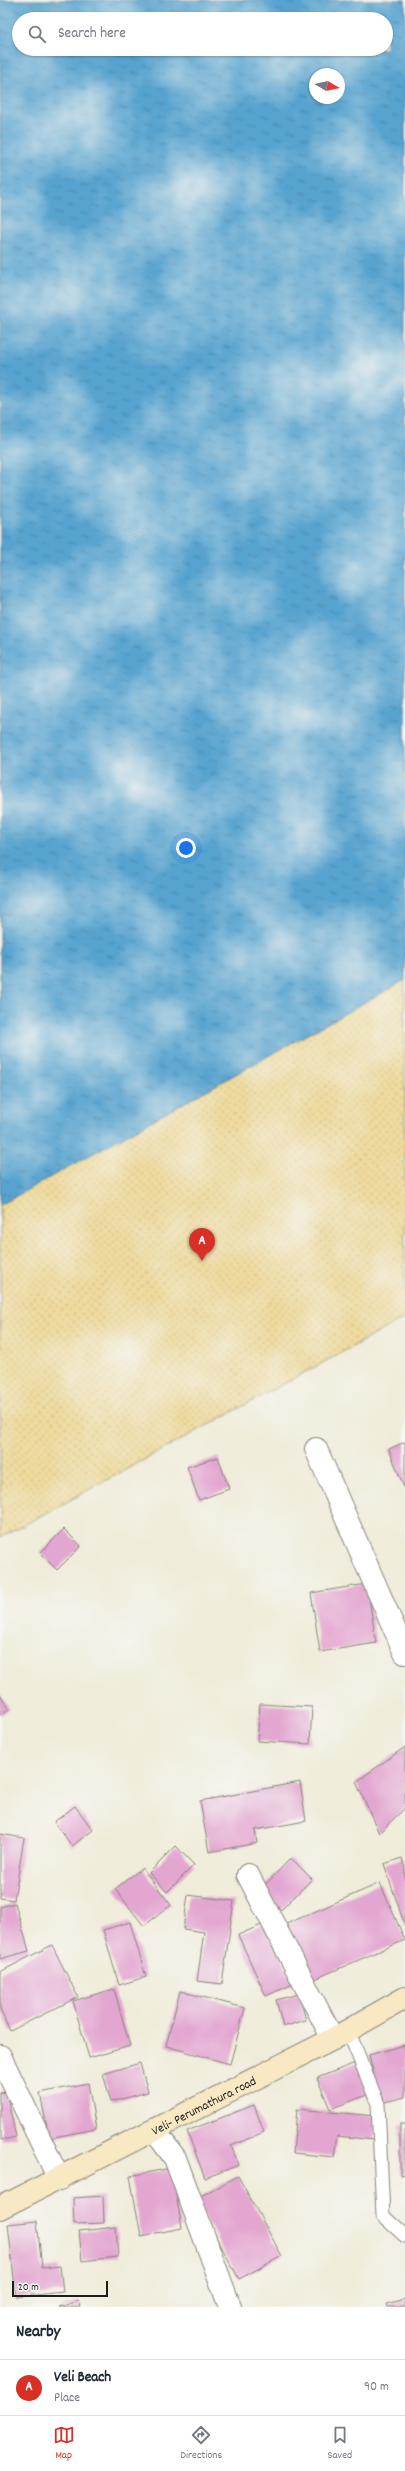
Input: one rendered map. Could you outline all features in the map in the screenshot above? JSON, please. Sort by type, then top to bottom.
[{"type":"main road","name":"Veli- Perumathura road","points":[[0,2208],[60,2179],[340,2034],[405,1998]]},
{"type":"street","points":[[316,1449],[405,1654]]},
{"type":"street","points":[[248,1875],[340,2034]]},
{"type":"street","points":[[0,2056],[60,2179]]},
{"type":"street","points":[[154,2130],[175,2158],[230,2307]]},
{"type":"lane","points":[[340,2034],[378,2104],[383,2216],[405,2236]]},
{"type":"sand","points":[[405,980],[405,1318],[0,1538],[0,1205]]},
{"type":"water","points":[[0,0],[405,0],[405,980],[0,1205]]},
{"type":"building","points":[[405,1442],[405,1490],[389,1449]]},
{"type":"building","points":[[218,1457],[229,1489],[199,1500],[187,1467]]},
{"type":"building","points":[[64,1529],[81,1546],[57,1570],[40,1553]]},
{"type":"building","points":[[367,1584],[376,1643],[320,1652],[311,1593]]},
{"type":"building","points":[[0,1694],[9,1709],[0,1715]]},
{"type":"building","points":[[260,1704],[312,1707],[310,1744],[257,1741]]},
{"type":"building","points":[[405,1747],[405,1808],[379,1833],[356,1782]]},
{"type":"building","points":[[300,1782],[306,1821],[255,1830],[257,1843],[209,1852],[200,1801]]},
{"type":"building","points":[[75,1806],[93,1830],[72,1846],[54,1822]]},
{"type":"building","points":[[0,1834],[24,1838],[14,1900],[0,1898]]},
{"type":"building","points":[[176,1846],[194,1865],[167,1892],[149,1873]]},
{"type":"building","points":[[291,1858],[312,1879],[281,1910],[261,1889]]},
{"type":"building","points":[[402,1858],[405,1869],[405,1926],[384,1864]]},
{"type":"building","points":[[142,1868],[171,1905],[144,1926],[115,1889]]},
{"type":"building","points":[[380,1883],[405,1940],[308,1982],[284,1925]]},
{"type":"building","points":[[188,1895],[234,1901],[222,1984],[197,1981],[204,1932],[183,1929]]},
{"type":"building","points":[[15,1903],[29,1951],[0,1959],[0,1907]]},
{"type":"building","points":[[130,1922],[146,1977],[119,1985],[103,1930]]},
{"type":"building","points":[[266,1923],[293,1984],[266,1996],[238,1935]]},
{"type":"building","points":[[52,1945],[78,1997],[10,2031],[0,2010],[0,1972]]},
{"type":"building","points":[[114,1989],[130,2046],[89,2058],[73,2001]]},
{"type":"building","points":[[180,1991],[245,2008],[230,2064],[166,2046]]},
{"type":"building","points":[[299,1994],[306,2020],[283,2027],[276,2000]]},
{"type":"building","points":[[405,2045],[405,2097],[381,2103],[369,2055]]},
{"type":"building","points":[[358,2062],[370,2094],[330,2109],[317,2078]]},
{"type":"building","points":[[140,2063],[148,2092],[111,2102],[103,2074]]},
{"type":"building","points":[[88,2083],[96,2129],[49,2138],[40,2093]]},
{"type":"building","points":[[6,2092],[16,2137],[0,2140],[0,2093]]},
{"type":"building","points":[[254,2105],[264,2132],[231,2146],[239,2165],[205,2178],[187,2131]]},
{"type":"building","points":[[297,2109],[376,2116],[374,2140],[337,2136],[334,2157],[293,2153]]},
{"type":"building","points":[[400,2124],[405,2124],[405,2174],[400,2175]]},
{"type":"building","points":[[171,2168],[182,2228],[141,2236],[130,2176]]},
{"type":"building","points":[[238,2176],[282,2256],[239,2279],[195,2199]]},
{"type":"building","points":[[103,2196],[104,2223],[74,2224],[73,2198]]},
{"type":"building","points":[[37,2221],[42,2268],[60,2266],[63,2292],[16,2297],[8,2224]]},
{"type":"building","points":[[116,2227],[118,2257],[82,2261],[79,2231]]},
{"type":"building","points":[[405,2299],[405,2307],[388,2307],[387,2304]]},
{"type":"building","points":[[79,2301],[81,2307],[59,2307]]},
{"type":"place","name":"Veli Beach","points":[[202,1261]]}]
